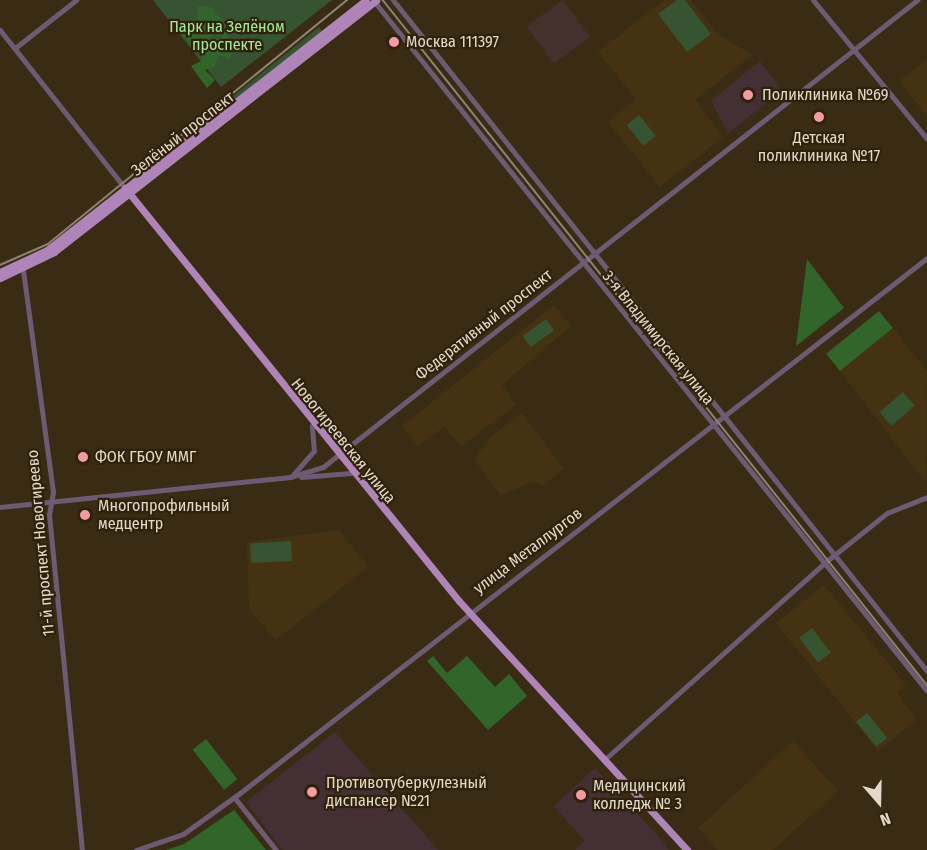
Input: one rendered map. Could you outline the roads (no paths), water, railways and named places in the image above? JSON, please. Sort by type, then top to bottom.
[{"type":"main road","name":"Зелёный проспект","points":[[0,272],[46,250],[127,191],[366,0]]},
{"type":"main road","name":"Зелёный проспект","points":[[0,278],[23,270],[374,0]]},
{"type":"main road","name":"Новогиреевская улица","points":[[127,191],[312,426],[469,613],[687,850]]},
{"type":"street","points":[[15,48],[76,0]]},
{"type":"street","name":"3-я Владимирская улица","points":[[374,0],[582,265],[927,691]]},
{"type":"street","name":"3-я Владимирская улица","points":[[393,0],[722,419],[927,671]]},
{"type":"street","points":[[813,0],[927,139]]},
{"type":"street","name":"Федеративный проспект","points":[[0,507],[290,477],[337,456],[917,0]]},
{"type":"street","name":"Новогиреевская улица","points":[[0,30],[127,191]]},
{"type":"street","name":"улица Металлургов","points":[[136,850],[183,834],[234,798],[927,258]]},
{"type":"street","name":"11-й проспект Новогиреево","points":[[23,270],[51,502],[81,850]]},
{"type":"street","points":[[290,477],[314,451],[312,426]]},
{"type":"street","points":[[290,477],[351,473]]},
{"type":"street","points":[[604,760],[824,564],[887,513],[927,497]]},
{"type":"street","points":[[234,798],[276,850]]},
{"type":"tram line","points":[[0,265],[48,244],[347,0]]},
{"type":"tram line","points":[[383,0],[927,685]]},
{"type":"place","name":"Москва 111397","points":[[394,42]]},
{"type":"place","name":"Поликлиника №69","points":[[748,95]]},
{"type":"place","name":"Детская поликлиника №17","points":[[819,117]]},
{"type":"place","name":"ФОК ГБОУ ММГ","points":[[83,457]]},
{"type":"place","name":"Многопрофильный медцентр","points":[[85,515]]},
{"type":"place","name":"Противотуберкулезный диспансер №21","points":[[312,792]]},
{"type":"place","name":"Медицинский колледж № 3","points":[[581,795]]},
{"type":"park label","name":"Парк на Зелёном проспекте","points":[[227,36]]}]
